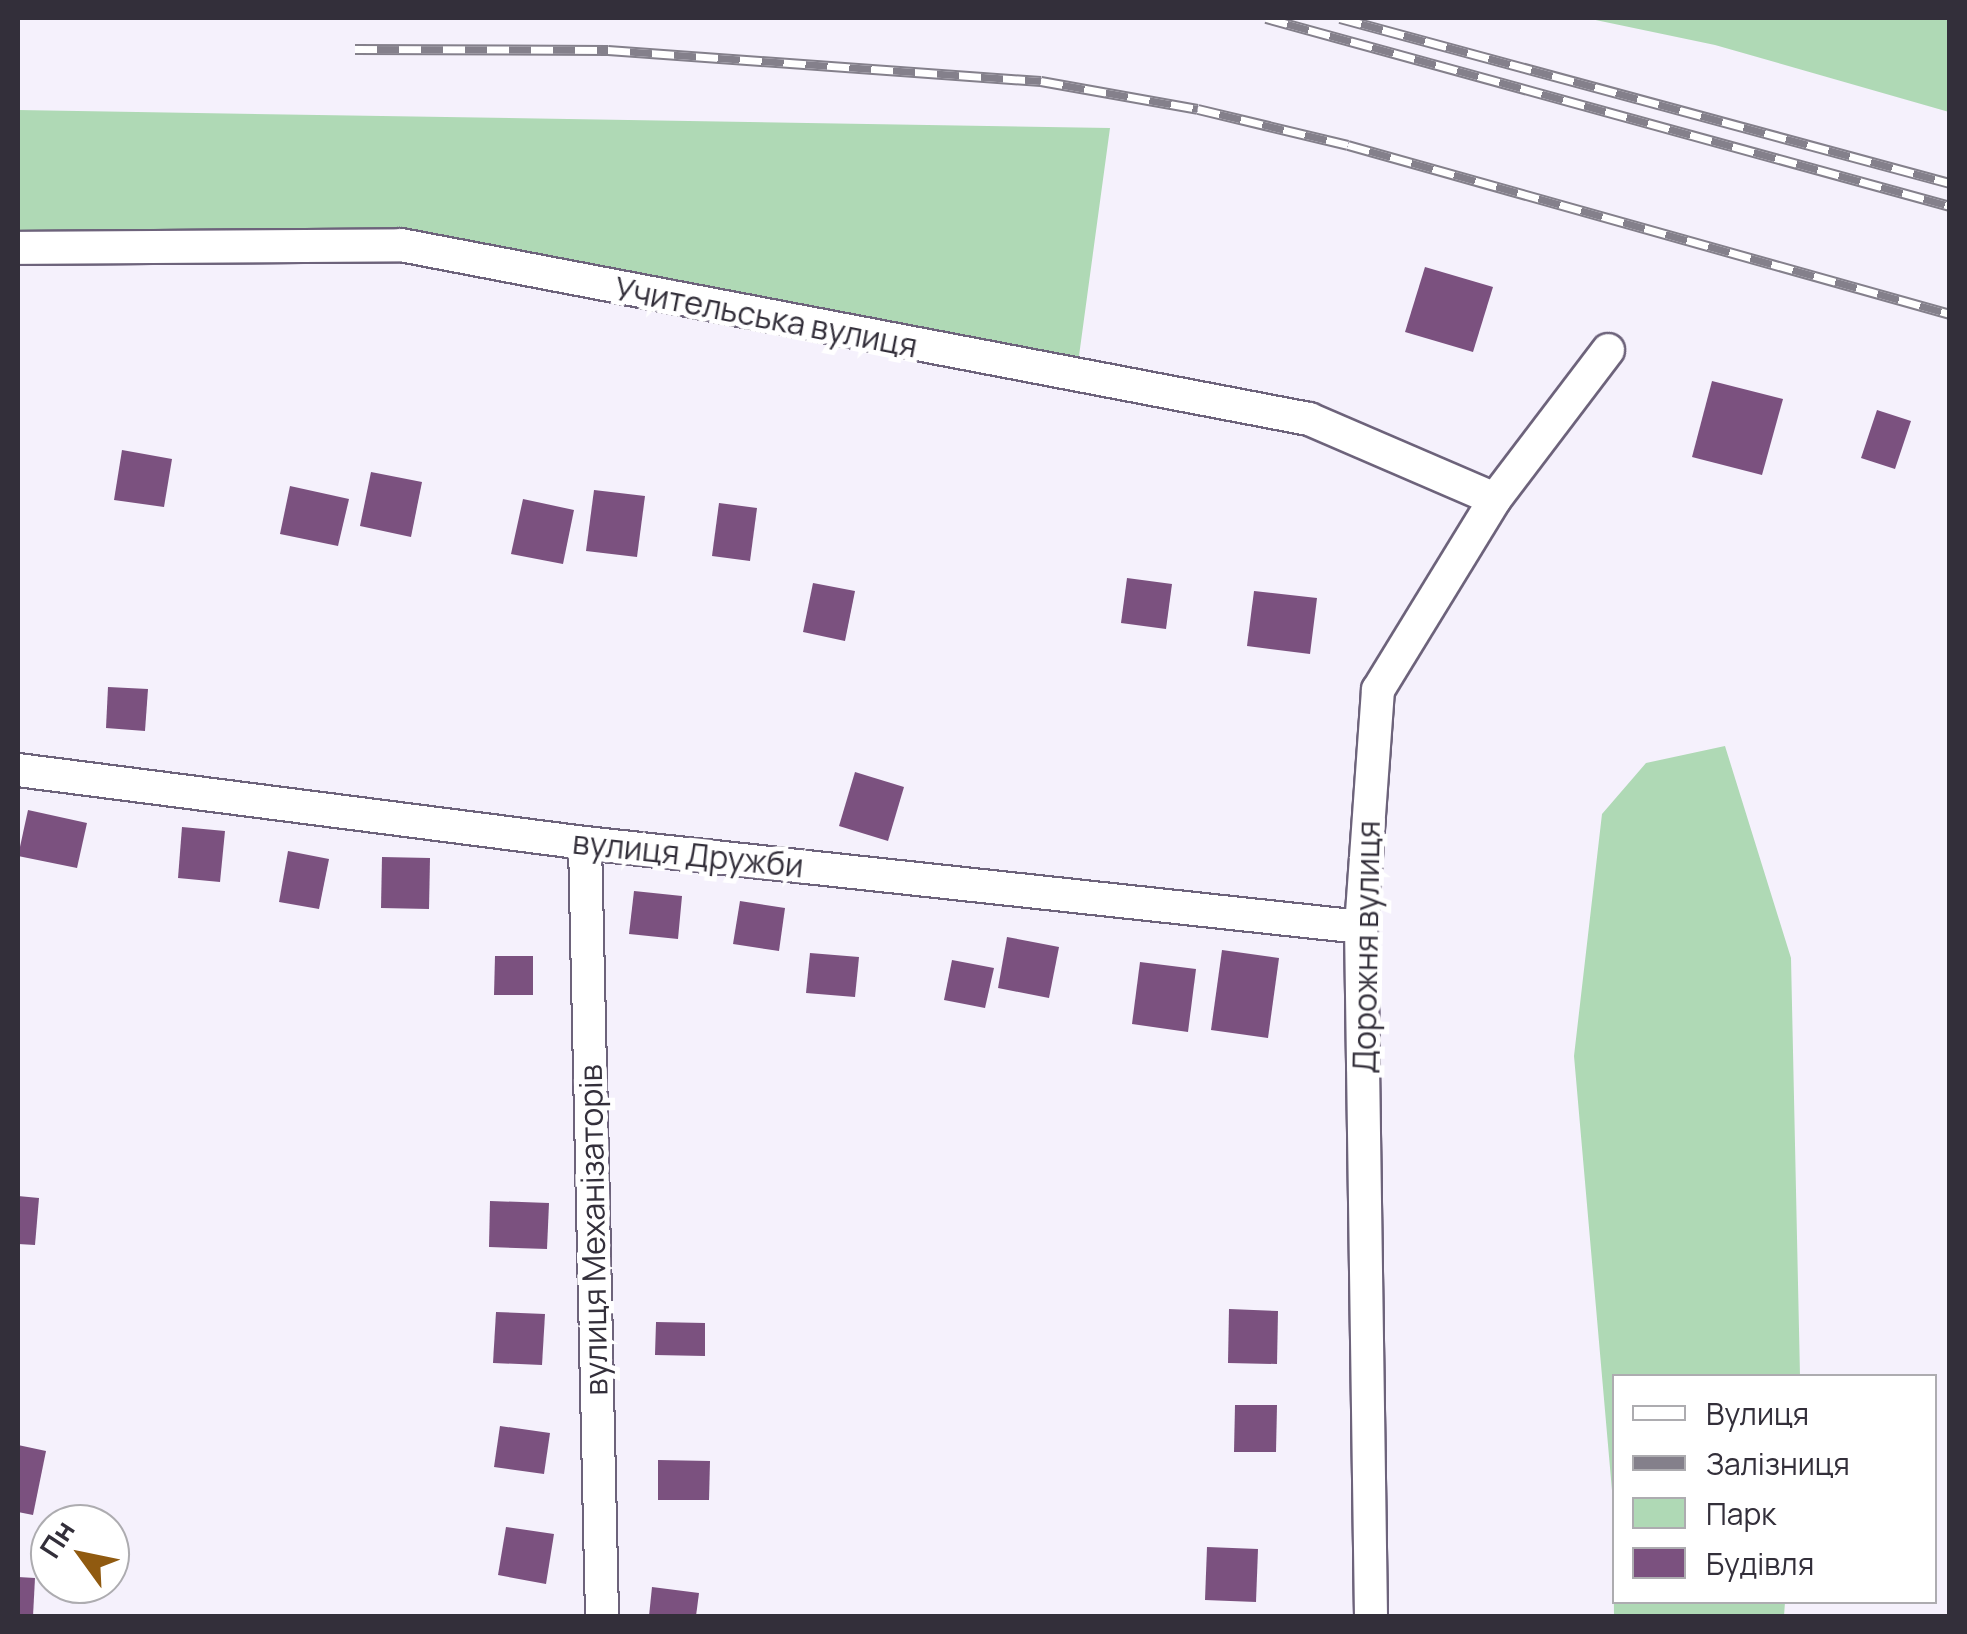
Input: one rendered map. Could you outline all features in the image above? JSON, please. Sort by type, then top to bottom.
[{"type":"street","name":"Учительська вулиця","points":[[18,248],[401,245],[1308,418],[1495,499]]},
{"type":"street","name":"Дорожня вулиця","points":[[1370,1616],[1360,927],[1378,690],[1495,499],[1608,350]]},
{"type":"street","name":"вулиця Дружби","points":[[18,770],[585,843],[1360,927]]},
{"type":"street","name":"вулиця Механізаторів","points":[[585,843],[602,1616]]},
{"type":"green space","points":[[1586,18],[1949,18],[1949,112],[1715,45]]},
{"type":"green space","points":[[18,110],[1110,128],[1076,378],[401,245],[18,248]]},
{"type":"green space","points":[[1725,746],[1791,958],[1800,1374],[1612,1374],[1612,1491],[1574,1056],[1602,814],[1646,763]]},
{"type":"green space","points":[[1614,1604],[1785,1604],[1784,1616],[1614,1616]]},
{"type":"building","points":[[1425,267],[1493,287],[1473,352],[1405,332]]},
{"type":"building","points":[[1712,381],[1783,399],[1762,475],[1692,457]]},
{"type":"building","points":[[1877,410],[1911,421],[1895,469],[1861,458]]},
{"type":"building","points":[[122,450],[172,459],[164,507],[114,500]]},
{"type":"building","points":[[371,472],[422,482],[411,537],[360,526]]},
{"type":"building","points":[[290,486],[349,499],[338,546],[280,534]]},
{"type":"building","points":[[594,490],[645,496],[637,557],[586,551]]},
{"type":"building","points":[[523,499],[574,510],[563,564],[511,554]]},
{"type":"building","points":[[719,503],[757,508],[750,561],[712,556]]},
{"type":"building","points":[[1127,578],[1172,584],[1166,629],[1121,623]]},
{"type":"building","points":[[813,583],[855,591],[845,641],[803,632]]},
{"type":"building","points":[[1254,591],[1317,598],[1310,654],[1247,646]]},
{"type":"building","points":[[108,687],[148,689],[145,731],[106,728]]},
{"type":"building","points":[[855,772],[904,787],[888,841],[839,826]]},
{"type":"building","points":[[28,810],[87,823],[77,868],[18,856]]},
{"type":"building","points":[[182,827],[225,831],[220,882],[178,878]]},
{"type":"building","points":[[288,851],[329,859],[319,909],[279,902]]},
{"type":"building","points":[[382,857],[430,858],[429,909],[381,908]]},
{"type":"building","points":[[634,891],[682,896],[678,939],[629,934]]},
{"type":"building","points":[[740,901],[785,908],[779,951],[733,944]]},
{"type":"building","points":[[1007,937],[1059,947],[1049,998],[998,988]]},
{"type":"building","points":[[1222,950],[1279,958],[1268,1038],[1211,1030]]},
{"type":"building","points":[[810,953],[859,957],[855,997],[806,993]]},
{"type":"building","points":[[495,956],[533,956],[533,995],[494,995]]},
{"type":"building","points":[[952,960],[994,968],[985,1008],[944,1000]]},
{"type":"building","points":[[1140,962],[1196,969],[1188,1032],[1132,1024]]},
{"type":"building","points":[[18,1196],[39,1198],[35,1245],[18,1244]]},
{"type":"building","points":[[490,1201],[549,1203],[547,1249],[489,1247]]},
{"type":"building","points":[[1229,1309],[1278,1311],[1277,1364],[1228,1363]]},
{"type":"building","points":[[496,1312],[545,1314],[542,1365],[493,1363]]},
{"type":"building","points":[[656,1322],[705,1323],[705,1356],[655,1355]]},
{"type":"building","points":[[1235,1405],[1277,1405],[1276,1452],[1234,1452]]},
{"type":"building","points":[[500,1426],[550,1433],[544,1474],[494,1467]]},
{"type":"building","points":[[18,1445],[46,1451],[35,1504],[30,1504],[30,1514],[18,1512]]},
{"type":"building","points":[[658,1460],[710,1461],[709,1500],[658,1500]]},
{"type":"building","points":[[506,1527],[554,1534],[546,1584],[498,1575]]},
{"type":"building","points":[[1207,1547],[1258,1549],[1256,1602],[1205,1600]]},
{"type":"building","points":[[18,1577],[30,1578],[33,1616],[18,1616]]},
{"type":"building","points":[[652,1587],[699,1593],[696,1616],[649,1616]]},
{"type":"railway","points":[[1266,18],[1950,206]]},
{"type":"railway","points":[[1340,18],[1950,183]]},
{"type":"railway","points":[[355,49],[608,50],[1041,81],[1198,109],[1348,145],[1950,314]]}]
